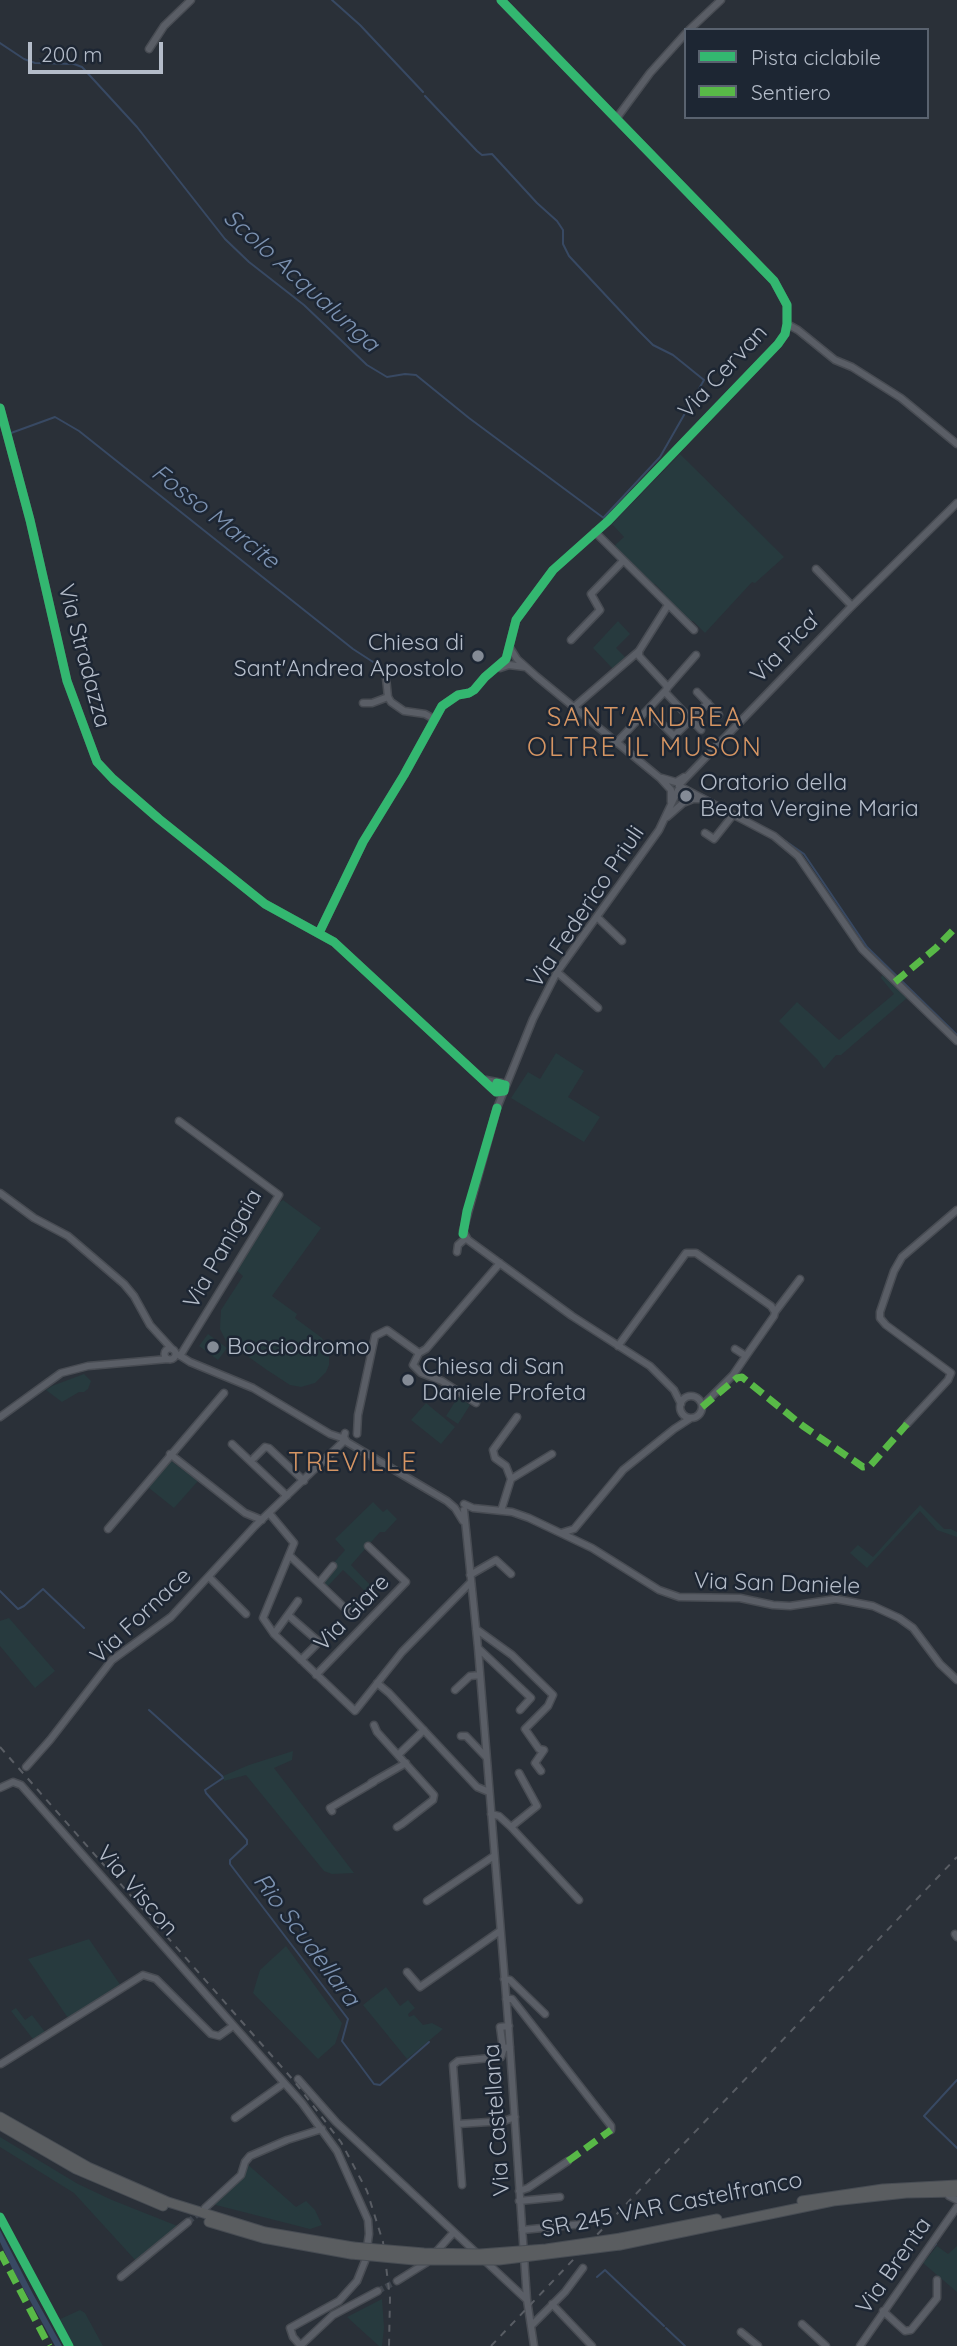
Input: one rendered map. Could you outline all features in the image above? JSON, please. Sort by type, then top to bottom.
[{"type":"highway","name":"SR 245 VAR Castelfranco","points":[[0,2117],[88,2167],[168,2202],[265,2232],[352,2250]]},
{"type":"highway","name":"SR 245 VAR Castelfranco","points":[[0,2125],[76,2169],[152,2202],[263,2238],[352,2250],[480,2254],[621,2242],[847,2196],[905,2187],[957,2185]]},
{"type":"highway","name":"SR 245 VAR Castelfranco","points":[[847,2196],[953,2194]]},
{"type":"street","points":[[149,49],[164,26],[191,0]]},
{"type":"street","name":"Via Cervan","points":[[500,0],[774,281],[787,305],[785,334],[778,344],[595,532],[556,567],[525,606],[511,634],[511,660]]},
{"type":"street","points":[[691,28],[721,0]]},
{"type":"street","points":[[617,119],[650,73],[684,35]]},
{"type":"street","name":"Via Cervan","points":[[787,324],[835,360],[852,366],[901,398],[957,444]]},
{"type":"street","name":"Via Stradazza","points":[[0,408],[30,520],[67,681],[97,762],[159,819],[265,904],[334,942],[486,1080],[500,1088]]},
{"type":"street","name":"Via Pica'","points":[[675,787],[957,503]]},
{"type":"street","points":[[595,532],[694,630]]},
{"type":"street","points":[[571,640],[600,610],[590,594],[623,561]]},
{"type":"street","name":"Via Pica'","points":[[816,569],[852,606]]},
{"type":"street","points":[[574,707],[639,651],[668,605]]},
{"type":"street","points":[[639,651],[639,656],[701,730]]},
{"type":"street","points":[[616,743],[696,655]]},
{"type":"street","points":[[319,933],[363,842],[434,719],[449,699],[469,693],[495,669],[511,660],[525,667],[660,778],[774,836],[798,856],[862,949],[957,1041]]},
{"type":"street","points":[[386,678],[388,697],[404,711],[425,714],[434,719]]},
{"type":"street","points":[[697,692],[719,715]]},
{"type":"street","points":[[363,703],[372,703],[388,697]]},
{"type":"street","points":[[648,710],[673,736],[708,704]]},
{"type":"street","name":"Via Federico Priuli","points":[[500,1088],[513,1068],[533,1019],[557,972],[663,822],[675,787]]},
{"type":"street","points":[[663,822],[683,803],[693,799],[705,799]]},
{"type":"street","points":[[705,833],[715,839],[733,815]]},
{"type":"street","points":[[597,917],[622,941]]},
{"type":"street","points":[[557,972],[598,1008]]},
{"type":"street","points":[[457,1252],[458,1245],[465,1236],[467,1211],[497,1108],[500,1088]]},
{"type":"street","name":"Via Panigaia","points":[[171,1354],[279,1195],[179,1121]]},
{"type":"street","points":[[0,1193],[34,1218],[68,1236],[124,1284],[171,1354],[253,1388],[322,1428],[350,1436],[370,1453],[460,1508]]},
{"type":"street","points":[[907,1424],[951,1373],[886,1325],[881,1320],[880,1312],[894,1271],[902,1257],[957,1210]]},
{"type":"street","points":[[465,1236],[572,1316],[650,1366],[674,1390],[681,1404],[680,1422],[674,1429]]},
{"type":"street","points":[[618,1346],[683,1256],[690,1252],[696,1253],[771,1306],[775,1312]]},
{"type":"street","points":[[476,1403],[442,1381],[421,1373],[414,1365],[419,1353],[426,1349],[500,1263]]},
{"type":"street","points":[[573,1535],[623,1470],[674,1429],[700,1414],[702,1406],[733,1376],[800,1279]]},
{"type":"street","name":"Via Fornace","points":[[26,1767],[113,1660],[171,1617],[255,1526],[350,1436],[358,1415],[375,1336],[387,1330],[419,1353]]},
{"type":"street","points":[[735,1349],[746,1356]]},
{"type":"street","points":[[0,1417],[61,1373],[88,1366],[154,1360],[171,1354]]},
{"type":"street","points":[[674,1390],[694,1397],[702,1406]]},
{"type":"street","points":[[108,1529],[224,1393]]},
{"type":"street","points":[[681,1404],[685,1398],[713,1394]]},
{"type":"street","points":[[682,1413],[691,1418]]},
{"type":"street","points":[[503,1512],[511,1479],[506,1466],[495,1458],[493,1450],[517,1417]]},
{"type":"street","points":[[232,1444],[288,1496]]},
{"type":"street","points":[[254,1458],[265,1447],[268,1448],[304,1481]]},
{"type":"street","points":[[170,1454],[245,1513],[255,1526]]},
{"type":"street","points":[[511,1479],[552,1454]]},
{"type":"street","name":"Via San Daniele","points":[[460,1508],[503,1512],[557,1533],[615,1563],[659,1590],[687,1599],[732,1597],[790,1606],[836,1599],[873,1606],[913,1628],[940,1664],[957,1680]]},
{"type":"street","name":"Via Castellana","points":[[460,1508],[464,1522],[478,1648],[509,2026],[506,2048],[515,2117],[527,2304],[534,2346]]},
{"type":"street","points":[[245,1513],[262,1520]]},
{"type":"street","points":[[269,1513],[292,1539],[294,1548],[262,1617],[274,1634],[355,1711],[402,1652],[470,1579],[496,1560],[511,1574]]},
{"type":"street","points":[[557,1533],[573,1535],[581,1545]]},
{"type":"street","name":"Via Giare","points":[[316,1675],[406,1582],[368,1546]]},
{"type":"street","points":[[289,1555],[350,1613]]},
{"type":"street","points":[[319,1583],[332,1566]]},
{"type":"street","points":[[209,1577],[246,1614]]},
{"type":"street","points":[[274,1634],[298,1601]]},
{"type":"street","points":[[288,1615],[319,1642],[301,1660]]},
{"type":"street","points":[[476,1629],[512,1655],[553,1695],[548,1706],[525,1727],[527,1735],[539,1749],[544,1750],[535,1763],[541,1771]]},
{"type":"street","points":[[478,1648],[531,1698],[520,1710]]},
{"type":"street","points":[[455,1690],[470,1676],[480,1675]]},
{"type":"street","points":[[377,1683],[479,1789],[489,1792]]},
{"type":"street","points":[[374,1725],[434,1795],[434,1798],[397,1827]]},
{"type":"street","points":[[398,1755],[424,1730]]},
{"type":"street","points":[[461,1736],[466,1736],[486,1757]]},
{"type":"street","points":[[332,1811],[330,1808],[406,1763]]},
{"type":"street","points":[[511,1827],[537,1805],[519,1773]]},
{"type":"street","points":[[474,1783],[482,1785],[488,1781]]},
{"type":"street","name":"Via Viscon","points":[[0,1788],[13,1782],[21,1785],[322,2129],[337,2151],[363,2207],[369,2227],[365,2261],[357,2281],[331,2307],[290,2328],[293,2337],[300,2346],[333,2315],[378,2291]]},
{"type":"street","points":[[491,1814],[499,1816],[511,1827],[579,1900]]},
{"type":"street","points":[[427,1901],[494,1856]]},
{"type":"street","points":[[407,1972],[420,1987],[500,1931]]},
{"type":"street","points":[[1,2064],[143,1975],[156,1979],[215,2036],[233,2026]]},
{"type":"street","points":[[504,1979],[510,1980],[545,2014]]},
{"type":"street","points":[[506,1998],[512,1999],[611,2126],[611,2130]]},
{"type":"street","points":[[462,2185],[453,2066],[458,2061],[502,2057],[506,2048]]},
{"type":"street","points":[[298,2078],[324,2109],[527,2304]]},
{"type":"street","points":[[235,2118],[283,2084]]},
{"type":"street","points":[[458,2124],[504,2121],[515,2117]]},
{"type":"street","points":[[205,2208],[239,2177],[245,2160],[250,2156],[322,2129]]},
{"type":"street","points":[[519,2191],[528,2188],[568,2161]]},
{"type":"street","points":[[953,2194],[957,2200]]},
{"type":"street","points":[[519,2201],[560,2197]]},
{"type":"street","name":"Via Brenta","points":[[860,2346],[957,2207]]},
{"type":"street","points":[[121,2277],[188,2222]]},
{"type":"street","points":[[522,2230],[583,2224]]},
{"type":"street","points":[[397,2281],[426,2263],[454,2232]]},
{"type":"street","points":[[531,2326],[565,2292],[583,2268]]},
{"type":"street","points":[[883,2311],[905,2331],[911,2330],[937,2298],[937,2280]]},
{"type":"street","points":[[552,2304],[592,2346]]},
{"type":"street","points":[[802,2324],[826,2346]]},
{"type":"street","points":[[741,2332],[758,2346]]},
{"type":"green space","points":[[680,454],[784,557],[755,583],[752,582],[705,633],[662,596],[663,592],[655,584],[651,585],[613,547],[624,537],[612,524]]},
{"type":"green space","points":[[618,621],[630,634],[616,648],[626,658],[613,669],[593,648]]},
{"type":"green space","points":[[882,975],[907,998],[841,1055],[836,1055],[824,1069],[779,1021],[797,1002],[839,1040],[894,994],[881,978]]},
{"type":"green space","points":[[556,1053],[584,1071],[568,1097],[600,1117],[584,1142],[511,1098],[528,1072],[540,1079]]},
{"type":"green space","points":[[283,1200],[321,1228],[272,1296],[297,1314],[295,1318],[322,1338],[329,1352],[326,1372],[315,1383],[301,1387],[290,1385],[226,1341],[220,1329],[221,1310],[243,1276],[235,1269],[274,1206]]},
{"type":"green space","name":"Bocciodromo","points":[[208,1334],[227,1348],[218,1360],[199,1346]]},
{"type":"green space","points":[[84,1374],[91,1381],[88,1389],[62,1402],[46,1390],[52,1386]]},
{"type":"green space","points":[[458,1397],[470,1405],[458,1424],[446,1416]]},
{"type":"green space","points":[[426,1403],[455,1427],[441,1444],[411,1420]]},
{"type":"green space","points":[[170,1460],[198,1481],[174,1508],[149,1488]]},
{"type":"green space","points":[[373,1502],[383,1512],[387,1509],[397,1519],[385,1532],[380,1532],[351,1565],[374,1589],[353,1611],[350,1607],[365,1591],[343,1570],[327,1587],[323,1583],[333,1573],[332,1565],[345,1550],[335,1539]]},
{"type":"green space","points":[[920,1505],[944,1529],[957,1532],[957,1537],[937,1530],[920,1511],[867,1568],[850,1553],[858,1545],[873,1557]]},
{"type":"green space","points":[[9,1618],[55,1671],[35,1688],[0,1646],[0,1621]]},
{"type":"green space","points":[[293,1751],[292,1760],[274,1768],[354,1873],[332,1874],[324,1871],[246,1775],[224,1781],[223,1776]]},
{"type":"green space","points":[[89,1939],[121,1986],[68,2018],[28,1959]]},
{"type":"green space","points":[[286,1946],[342,2023],[335,2044],[318,2059],[253,1993],[260,1970]]},
{"type":"green space","points":[[386,1987],[400,2006],[408,2000],[415,2008],[408,2014],[409,2017],[414,2015],[423,2025],[432,2023],[443,2029],[407,2059],[363,2005]]},
{"type":"green space","points":[[16,2008],[25,2020],[32,2015],[45,2032],[33,2039],[11,2011]]},
{"type":"green space","points":[[0,2137],[78,2184],[180,2227],[137,2262],[74,2193],[0,2147]]},
{"type":"green space","points":[[246,2163],[296,2207],[306,2201],[315,2210],[322,2225],[310,2229],[212,2204],[233,2185]]},
{"type":"green space","points":[[937,2246],[948,2254],[957,2246],[957,2292],[923,2263]]},
{"type":"green space","points":[[382,2299],[384,2328],[382,2346],[379,2346],[347,2317]]},
{"type":"green space","points":[[80,2310],[85,2313],[103,2346],[72,2346],[56,2321]]},
{"type":"water","points":[[0,2230],[62,2346],[55,2346],[12,2268],[0,2242]]},
{"type":"waterway","points":[[332,0],[360,25],[423,92]]},
{"type":"waterway","name":"Scolo Acqualunga","points":[[0,43],[35,63],[74,64],[82,67],[137,127],[225,239],[249,262],[304,305],[367,365],[387,377],[416,375],[605,519]]},
{"type":"waterway","points":[[425,96],[477,151],[482,155],[492,154],[557,221],[563,230],[563,244],[569,256],[639,331],[653,345],[673,355],[704,380],[660,457],[604,517]]},
{"type":"waterway","name":"Fosso Marcite","points":[[11,433],[55,417],[79,431],[353,649],[390,673]]},
{"type":"waterway","name":"Fosso Marcite","points":[[0,422],[4,435]]},
{"type":"waterway","points":[[701,794],[774,833],[804,854],[867,947],[957,1035]]},
{"type":"waterway","name":"Rio Scudellara","points":[[0,1591],[18,1609],[43,1589],[84,1628]]},
{"type":"waterway","name":"Rio Scudellara","points":[[149,1710],[222,1776],[223,1778],[205,1790],[206,1793],[247,1840],[247,1844],[230,1860],[230,1864],[348,2019],[342,2041],[374,2084],[380,2085],[429,2042]]},
{"type":"waterway","name":"Rio Scudellara","points":[[957,2080],[924,2116],[957,2148]]},
{"type":"waterway","points":[[928,2254],[936,2244]]},
{"type":"waterway","name":"Rio Scudellara","points":[[597,2277],[605,2270],[664,2326]]},
{"type":"waterway","name":"Rio Scudellara","points":[[666,2328],[685,2346]]},
{"type":"tunnel","points":[[188,2222],[203,2210]]},
{"type":"tunnel","points":[[378,2291],[397,2281]]},
{"type":"railway","points":[[0,1747],[294,2081],[341,2142],[367,2191],[383,2242],[390,2298],[389,2346]]},
{"type":"railway","points":[[491,2346],[957,1857]]},
{"type":"marked path","points":[[895,982],[936,948],[957,926]]},
{"type":"marked path","points":[[702,1407],[737,1378],[742,1377],[803,1426],[863,1467],[870,1466],[907,1424]]},
{"type":"marked path","points":[[568,2161],[611,2130]]},
{"type":"marked path","points":[[0,2252],[49,2346]]},
{"type":"cycle path","points":[[319,933],[363,842],[442,706],[458,695],[474,690],[506,659],[516,620],[553,570],[608,521],[778,344],[785,334],[787,324],[787,305],[774,281],[501,0]]},
{"type":"cycle path","points":[[0,408],[30,520],[67,681],[97,762],[159,819],[265,904],[334,942],[496,1092],[504,1091],[505,1085],[497,1083],[495,1090]]},
{"type":"cycle path","points":[[463,1234],[467,1211],[497,1108]]},
{"type":"cycle path","points":[[0,2217],[69,2346]]},
{"type":"place","name":"Chiesa di Sant'Andrea Apostolo","points":[[478,656]]},
{"type":"place","name":"Oratorio della Beata Vergine Maria","points":[[686,796]]},
{"type":"place","name":"Bocciodromo","points":[[213,1347]]},
{"type":"place","name":"Chiesa di San Daniele Profeta","points":[[408,1380]]},
{"type":"district","name":"SANT'ANDREA OLTRE IL MUSON","points":[[645,733]]},
{"type":"district","name":"TREVILLE","points":[[353,1463]]}]
